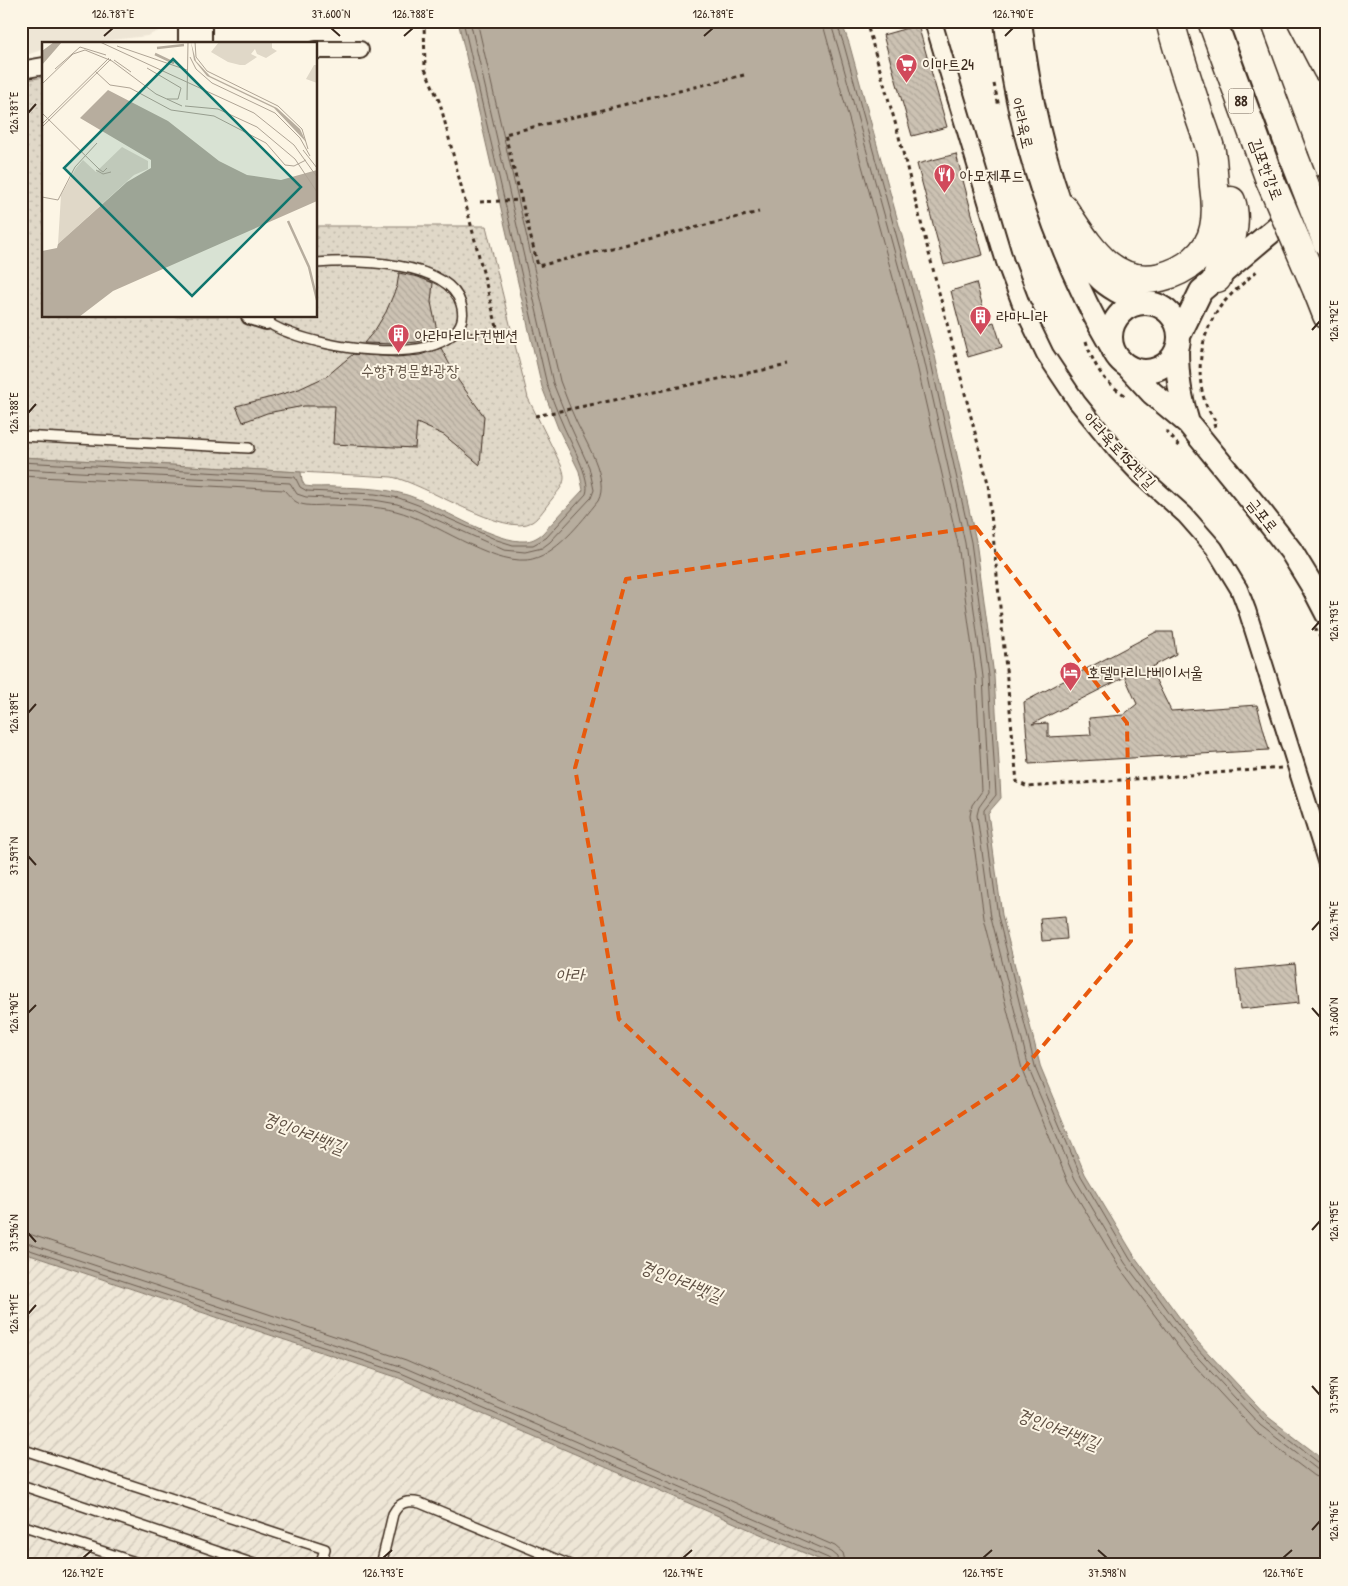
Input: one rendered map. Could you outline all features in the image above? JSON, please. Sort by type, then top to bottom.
[{"type":"highway","points":[[1170,21],[1211,151],[1222,173],[1233,207],[1233,228],[1230,245],[1209,285]]},
{"type":"highway","name":"김포한강로","points":[[1212,21],[1270,180],[1322,303]]},
{"type":"highway","name":"김포한강로","points":[[1244,21],[1327,242]]},
{"type":"highway","points":[[1302,21],[1327,69]]},
{"type":"highway","points":[[1063,208],[1085,239],[1111,269],[1128,277],[1143,279],[1173,274],[1188,266],[1200,256],[1214,230],[1216,215],[1211,151]]},
{"type":"main road","points":[[1188,423],[1152,393],[1120,361],[1113,351],[1110,339],[1116,318],[1123,310],[1132,305],[1176,300],[1209,285],[1327,186]]},
{"type":"main road","points":[[1129,368],[1140,371],[1152,371],[1163,366],[1172,358],[1178,342],[1209,285]]},
{"type":"main road","points":[[1148,303],[1162,308],[1171,314],[1177,325],[1177,377],[1188,423]]},
{"type":"main road","name":"금포로","points":[[1188,423],[1291,551],[1313,587],[1320,619]]},
{"type":"street","points":[[186,42],[187,21]]},
{"type":"street","points":[[203,21],[203,42]]},
{"type":"street","name":"아라육로152번길","points":[[933,21],[1005,262],[1033,331],[1061,379],[1093,423],[1137,472],[1199,530],[1228,569],[1239,589],[1247,610],[1327,864]]},
{"type":"street","name":"아라육로","points":[[1005,21],[1012,72],[1031,156],[1042,193],[1075,278],[1096,322],[1113,351]]},
{"type":"street","name":"아라육로","points":[[1021,21],[1024,49],[1047,161],[1078,248],[1086,262],[1106,286],[1120,295],[1148,303]]},
{"type":"street","points":[[318,50],[360,50]]},
{"type":"street","points":[[21,70],[42,66]]},
{"type":"lane","points":[[264,319],[279,329],[322,343],[357,349],[384,350],[410,349],[436,344],[446,339],[459,328],[464,318],[461,303],[452,288],[436,277],[397,267],[374,264],[351,262],[318,263]]},
{"type":"lane","points":[[21,436],[249,448]]},
{"type":"lane","points":[[21,1449],[325,1549],[320,1565]]},
{"type":"lane","points":[[21,1485],[257,1565]]},
{"type":"lane","points":[[381,1565],[393,1514],[397,1506],[403,1502],[412,1501],[570,1565]]},
{"type":"lane","points":[[21,1525],[144,1565]]},
{"type":"path","points":[[424,21],[425,68],[440,103],[498,335],[478,336],[459,328]]},
{"type":"path","points":[[866,21],[897,130],[988,482],[1017,782],[1028,787],[1296,767]]},
{"type":"path","points":[[744,75],[505,134],[538,266],[759,212]]},
{"type":"path","points":[[480,202],[522,200]]},
{"type":"path","points":[[1217,424],[1207,407],[1201,385],[1200,365],[1202,347],[1209,324],[1221,307],[1265,263]]},
{"type":"path","points":[[535,416],[788,365]]},
{"type":"path","points":[[1181,447],[1187,454]]},
{"type":"path","points":[[1320,619],[1327,650]]},
{"type":"highlighted area","points":[[976,527],[1127,723],[1131,941],[1015,1079],[821,1207],[619,1019],[575,768],[626,579]]},
{"type":"shaded area","points":[[21,21],[170,21],[163,29],[147,36],[94,42],[42,42],[42,50],[21,57]]},
{"type":"shaded area","points":[[21,1252],[399,1378],[832,1565],[21,1565]]},
{"type":"green space","name":"수향7경문화광장","points":[[42,77],[42,318],[318,318],[318,226],[486,226],[528,398],[561,465],[564,476],[563,484],[535,520],[520,525],[503,523],[464,508],[406,481],[392,477],[21,457],[21,81]]},
{"type":"water","name":"아라","points":[[458,21],[841,21],[849,43],[935,356],[976,541],[994,676],[1001,798],[988,813],[1002,915],[1041,1069],[1085,1174],[1135,1257],[1196,1340],[1268,1417],[1327,1462],[1327,1565],[832,1565],[399,1378],[21,1252],[21,457],[301,472],[302,481],[305,486],[367,488],[408,495],[501,537],[525,541],[534,539],[542,534],[583,490],[579,471],[558,428],[542,387]]},
{"type":"building","points":[[918,25],[947,127],[912,136],[883,35]]},
{"type":"building","points":[[956,154],[983,255],[944,265],[917,164]]},
{"type":"building","points":[[399,273],[418,277],[433,283],[431,302],[438,336],[417,342],[396,344],[364,343],[386,312],[397,286]]},
{"type":"building","name":"라마니라","points":[[976,283],[988,324],[994,322],[1002,347],[968,357],[951,291]]},
{"type":"building","name":"아라마리나컨벤션","points":[[441,348],[458,380],[484,416],[480,465],[444,435],[417,423],[415,448],[333,444],[335,406],[304,406],[267,413],[243,422],[236,406],[299,389],[327,376],[353,354],[397,357],[420,355]]},
{"type":"building","name":"호텔마리나베이서울","points":[[1156,632],[1173,632],[1176,654],[1150,668],[1171,711],[1257,705],[1269,750],[1029,764],[1024,702]],"holes":[[[1125,677],[1137,704],[1123,715],[1089,718],[1091,735],[1048,737],[1048,723],[1032,724]]]},
{"type":"building","points":[[1065,916],[1067,939],[1042,941],[1040,918]]},
{"type":"building","points":[[1295,964],[1299,1003],[1240,1009],[1236,970]]},
{"type":"place","name":"이마트24","points":[[906,83]]},
{"type":"place","name":"아모제푸드","points":[[944,194]]},
{"type":"place","name":"라마니라","points":[[980,335]]},
{"type":"place","name":"아라마리나컨벤션","points":[[399,354]]},
{"type":"place","name":"호텔마리나베이서울","points":[[1071,691]]},
{"type":"water label","name":"경인아라뱃길","points":[[304,1133]]},
{"type":"water label","name":"경인아라뱃길","points":[[681,1281]]},
{"type":"water label","name":"경인아라뱃길","points":[[1058,1429]]}]
